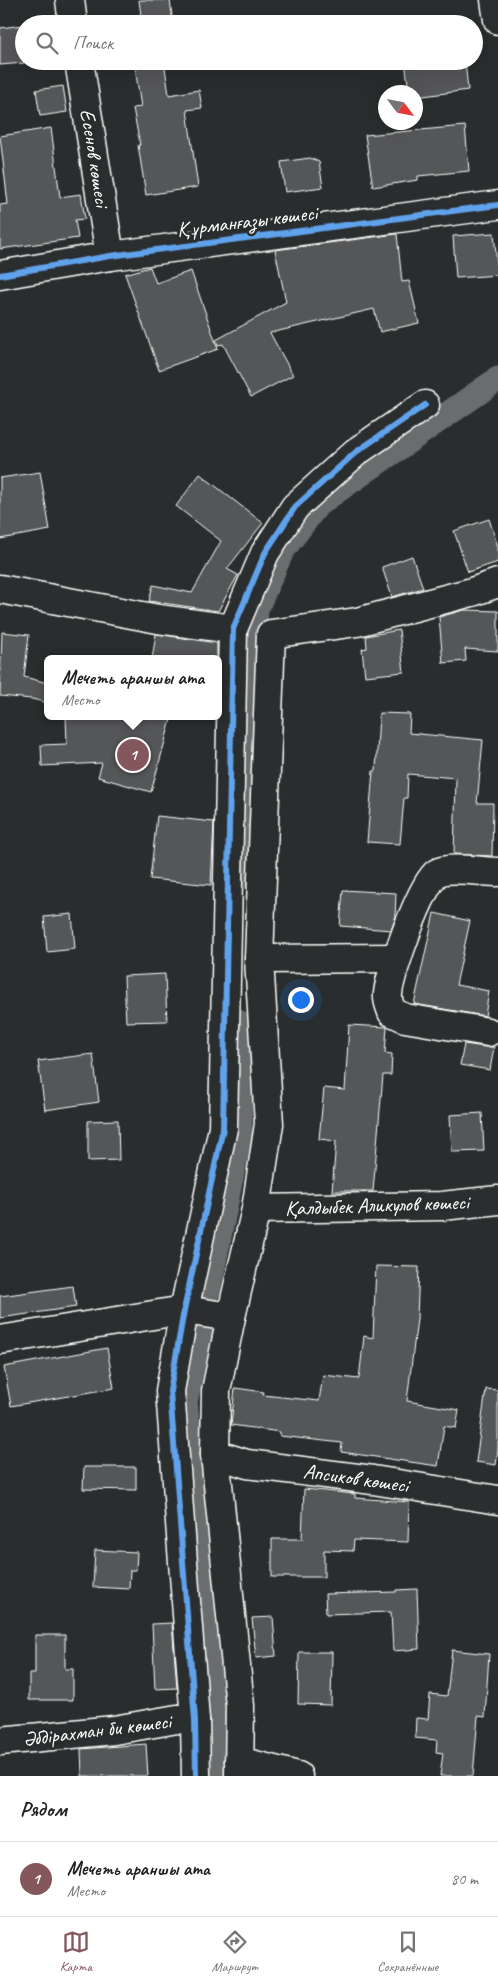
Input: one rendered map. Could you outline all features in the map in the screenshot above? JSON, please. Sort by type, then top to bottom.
[{"type":"street","points":[[70,0],[72,15]]},
{"type":"street","points":[[495,0],[498,20]]},
{"type":"street","name":"Есенов көшесі","points":[[80,70],[110,256]]},
{"type":"street","name":"Құрманғазы көшесі","points":[[0,275],[110,256],[498,205]]},
{"type":"street","points":[[196,1776],[195,1720],[170,1392],[184,1310],[223,1128],[233,629],[265,553],[296,507],[356,452],[425,405]]},
{"type":"street","points":[[298,1776],[239,1769],[240,1706],[215,1454],[216,1391],[256,1209],[269,1124],[259,959],[271,634],[357,622],[464,594],[498,583]]},
{"type":"street","points":[[0,589],[158,619],[233,629]]},
{"type":"street","points":[[488,1032],[405,1018],[392,1012],[388,1002],[388,992],[417,905],[433,876],[444,870],[498,872]]},
{"type":"street","points":[[259,959],[398,958]]},
{"type":"street","name":"Қалдыбек Аликулов көшесі","points":[[256,1209],[442,1206],[498,1200]]},
{"type":"street","points":[[0,1340],[184,1310],[231,1317]]},
{"type":"street","name":"Апсиков көшесі","points":[[215,1454],[247,1464],[373,1480],[498,1500]]},
{"type":"street","name":"Әбдірахман би көшесі","points":[[0,1741],[114,1730],[177,1719],[195,1720]]},
{"type":"building","points":[[139,0],[170,0],[172,15],[141,15]]},
{"type":"building","points":[[15,26],[15,64],[0,65],[0,28]]},
{"type":"building","points":[[135,70],[165,70],[169,95],[199,90],[202,108],[187,110],[198,187],[146,195],[133,108],[141,107]]},
{"type":"building","points":[[406,70],[466,70],[468,90],[423,96],[423,85],[408,85]]},
{"type":"building","points":[[63,86],[67,112],[40,116],[36,90]]},
{"type":"building","points":[[465,126],[469,171],[418,176],[418,180],[373,187],[365,135]]},
{"type":"building","points":[[51,128],[60,197],[81,194],[85,219],[75,220],[78,238],[0,249],[0,205],[8,204],[0,136]]},
{"type":"building","points":[[310,158],[319,162],[323,187],[285,192],[281,162]]},
{"type":"building","points":[[494,233],[498,275],[456,278],[453,236]]},
{"type":"building","points":[[397,234],[402,282],[409,281],[419,323],[380,332],[374,309],[270,333],[293,375],[251,397],[223,344],[218,345],[216,340],[286,302],[275,250]]},
{"type":"building","points":[[150,267],[156,283],[191,271],[218,349],[159,370],[125,274]]},
{"type":"building","points":[[40,472],[50,530],[0,539],[0,478]]},
{"type":"building","points":[[200,474],[263,523],[227,569],[238,575],[218,611],[149,601],[153,585],[192,593],[221,541],[176,506]]},
{"type":"building","points":[[489,519],[498,547],[498,562],[468,572],[454,531]]},
{"type":"building","points":[[412,556],[423,588],[392,597],[382,567]]},
{"type":"building","points":[[464,610],[498,611],[498,651],[465,649],[466,661],[443,663],[439,617]]},
{"type":"building","points":[[399,630],[404,672],[365,676],[362,649],[367,648],[366,636]]},
{"type":"building","points":[[2,632],[29,635],[24,677],[44,682],[44,702],[0,696]]},
{"type":"building","points":[[156,634],[217,643],[217,655],[153,655]]},
{"type":"building","points":[[379,713],[410,714],[409,733],[483,740],[477,803],[493,803],[492,856],[454,854],[456,778],[408,774],[407,798],[404,798],[400,844],[367,842],[373,771],[376,771]]},
{"type":"building","points":[[66,720],[171,720],[151,792],[98,777],[102,763],[42,766],[41,745],[67,744]]},
{"type":"building","points":[[157,816],[214,822],[211,885],[150,879]]},
{"type":"building","points":[[343,890],[396,893],[395,920],[391,930],[340,926]]},
{"type":"building","points":[[434,913],[470,921],[456,985],[489,991],[485,1016],[414,1004]]},
{"type":"building","points":[[72,914],[75,949],[47,952],[44,917]]},
{"type":"building","points":[[165,974],[167,1021],[126,1022],[124,976]]},
{"type":"building","points":[[349,1025],[387,1027],[385,1053],[392,1054],[391,1075],[383,1075],[373,1191],[332,1191],[336,1141],[319,1139],[324,1088],[345,1090]]},
{"type":"building","points":[[464,1044],[494,1047],[490,1070],[460,1065]]},
{"type":"building","points":[[93,1054],[99,1102],[45,1110],[38,1061]]},
{"type":"building","points":[[482,1113],[484,1151],[452,1152],[450,1115]]},
{"type":"building","points":[[118,1120],[119,1160],[88,1161],[88,1121]]},
{"type":"building","points":[[376,1266],[419,1267],[417,1319],[407,1401],[459,1410],[456,1428],[444,1426],[438,1466],[341,1452],[342,1443],[280,1436],[280,1432],[231,1425],[235,1388],[264,1392],[263,1395],[319,1401],[323,1375],[359,1379],[364,1336],[373,1338]]},
{"type":"building","points":[[73,1286],[76,1307],[0,1318],[0,1296]]},
{"type":"building","points":[[107,1348],[114,1388],[11,1406],[4,1367]]},
{"type":"building","points":[[486,1389],[498,1390],[498,1448],[496,1465],[476,1462]]},
{"type":"building","points":[[84,1467],[136,1467],[136,1490],[83,1489]]},
{"type":"building","points":[[304,1489],[355,1494],[355,1498],[409,1502],[408,1542],[354,1540],[353,1551],[324,1550],[324,1577],[272,1577],[272,1539],[302,1539]]},
{"type":"building","points":[[95,1550],[137,1552],[136,1570],[130,1570],[129,1589],[93,1587]]},
{"type":"building","points":[[417,1589],[419,1649],[393,1651],[391,1612],[326,1614],[325,1594],[396,1592],[396,1590]]},
{"type":"building","points":[[273,1617],[276,1656],[256,1658],[252,1618]]},
{"type":"building","points":[[172,1623],[177,1688],[155,1689],[152,1624]]},
{"type":"building","points":[[35,1635],[65,1635],[65,1669],[73,1669],[73,1700],[29,1700],[29,1674],[35,1674]]},
{"type":"building","points":[[452,1650],[489,1654],[485,1717],[478,1716],[473,1776],[440,1776],[443,1753],[436,1752],[437,1740],[415,1738],[416,1718],[428,1719],[430,1694],[447,1696]]},
{"type":"building","points":[[299,1652],[332,1652],[331,1705],[298,1704]]},
{"type":"building","points":[[146,1744],[148,1776],[82,1776],[81,1749]]},
{"type":"waterway","points":[[241,877],[256,609],[282,551],[318,504],[498,379]]},
{"type":"waterway","points":[[208,1291],[240,1133],[238,1022]]},
{"type":"waterway","points":[[200,1330],[185,1402],[217,1689],[215,1776]]},
{"type":"cycle path","points":[[0,275],[110,256],[498,205]]},
{"type":"cycle path","points":[[196,1776],[195,1720],[170,1391],[184,1310],[223,1128],[233,629],[265,553],[295,507],[356,452],[425,405]]},
{"type":"place","name":"Мечеть араншы ата","points":[[133,755]]}]
